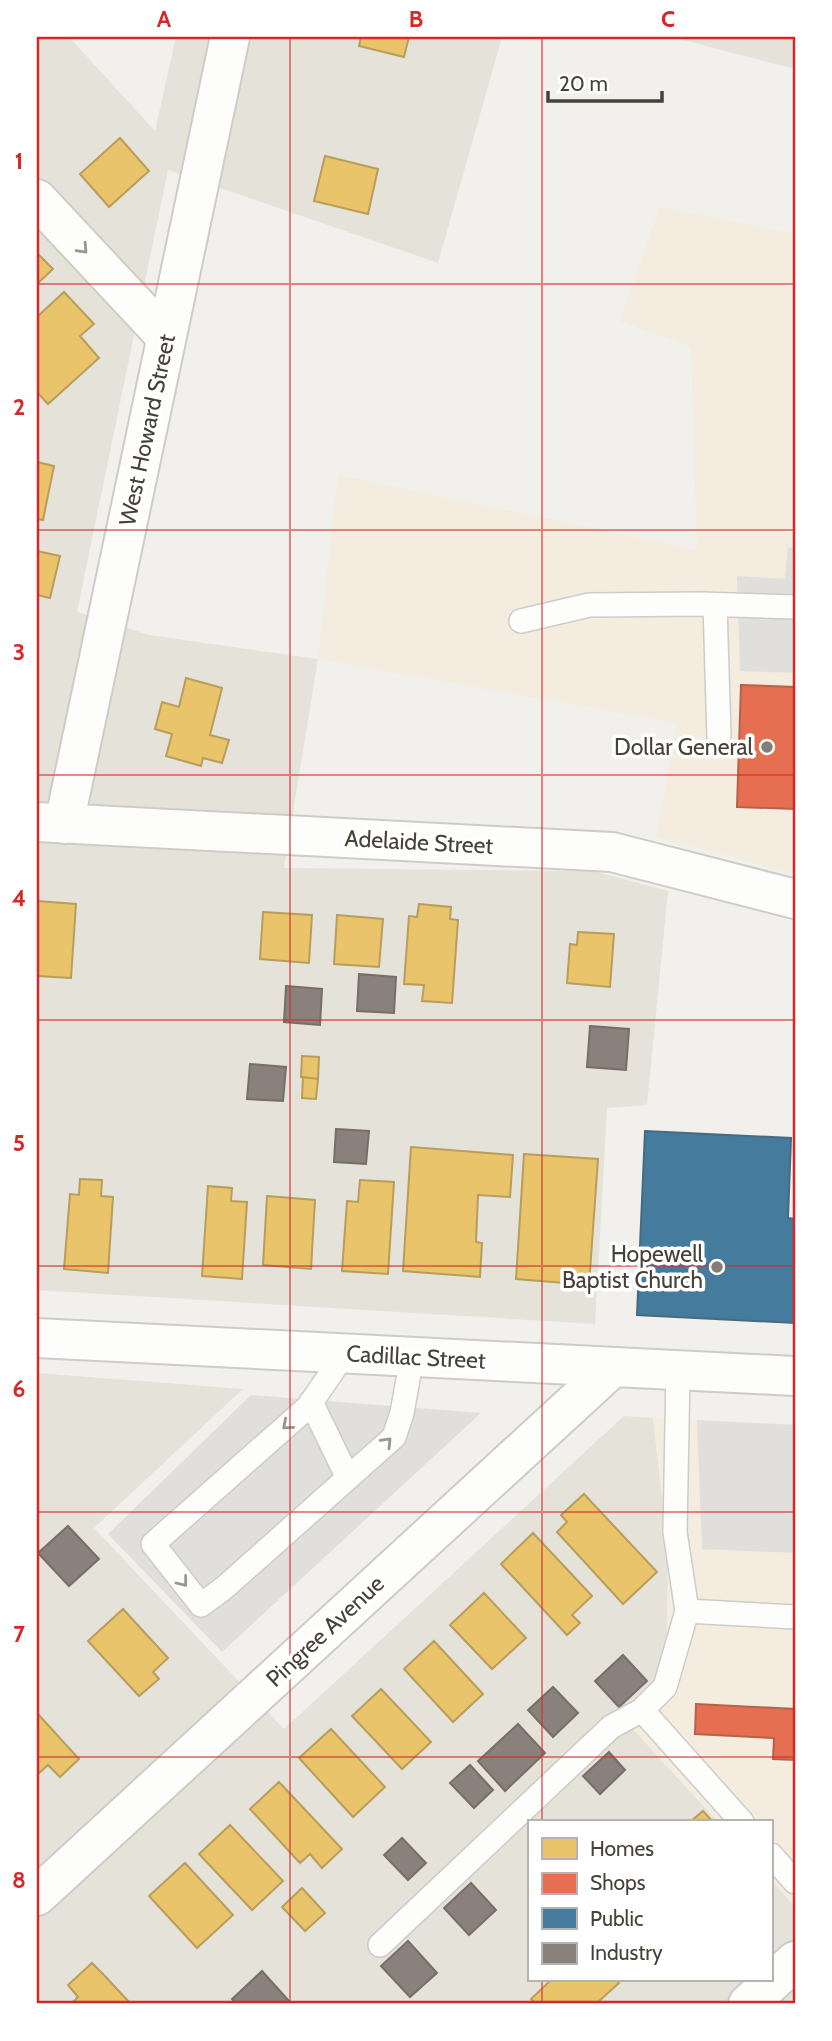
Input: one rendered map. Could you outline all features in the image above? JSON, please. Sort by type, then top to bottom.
[{"type":"street","name":"West Howard Street","points":[[50,823],[166,337],[230,37]]},
{"type":"street","points":[[37,199],[166,337]]},
{"type":"street","name":"Adelaide Street","points":[[50,823],[612,852],[795,899]]},
{"type":"street","name":"Cadillac Street","points":[[37,1338],[795,1376]]},
{"type":"street","name":"Pingree Avenue","points":[[37,1896],[613,1367]]},
{"type":"street","points":[[748,2004],[795,1961]]},
{"type":"lane","points":[[521,621],[589,605],[795,607]]},
{"type":"lane","points":[[715,605],[719,737]]},
{"type":"lane","points":[[345,1353],[311,1402],[153,1544],[201,1605],[224,1588],[394,1437],[402,1413],[412,1357]]},
{"type":"lane","points":[[380,1945],[611,1727],[642,1710],[665,1687],[687,1611],[675,1532],[678,1371]]},
{"type":"lane","points":[[311,1402],[348,1478]]},
{"type":"lane","points":[[687,1611],[795,1617]]},
{"type":"lane","points":[[642,1710],[740,1820]]},
{"type":"lane","points":[[772,1856],[795,1882]]},
{"type":"shaded area","points":[[37,37],[69,37],[155,131],[176,37],[502,37],[438,263],[168,170],[77,612],[149,635],[318,659],[284,868],[593,871],[668,891],[647,1105],[607,1108],[595,1324],[37,1290]]},
{"type":"shaded area","points":[[672,37],[795,37],[795,69]]},
{"type":"shaded area","points":[[660,207],[795,234],[795,874],[656,837],[677,723],[318,659],[338,475],[697,550],[691,347],[620,321]]},
{"type":"shaded area","points":[[788,547],[795,548],[795,673],[740,671],[737,576],[785,579]]},
{"type":"shaded area","points":[[37,1373],[243,1389],[94,1528],[284,1729],[624,1416],[653,1418],[668,1551],[667,1648],[653,1687],[621,1716],[716,1820],[528,1820],[528,1982],[772,1982],[772,1881],[795,1907],[795,2004],[37,2004]]},
{"type":"shaded area","points":[[251,1395],[481,1413],[222,1652],[108,1534]]},
{"type":"shaded area","points":[[653,1418],[795,1426],[795,1907],[772,1881],[772,1820],[716,1820],[621,1716],[653,1687],[667,1648],[668,1551]]},
{"type":"shaded area","points":[[697,1420],[795,1425],[795,1553],[702,1549]]},
{"type":"building: Homes","points":[[361,37],[409,37],[404,57],[359,46]]},
{"type":"building: Homes","points":[[120,138],[149,171],[109,207],[80,174]]},
{"type":"building: Homes","points":[[325,156],[378,169],[368,214],[314,201]]},
{"type":"building: Homes","points":[[37,253],[53,269],[37,284]]},
{"type":"building: Homes","points":[[64,292],[94,324],[80,336],[99,358],[48,404],[37,392],[37,317]]},
{"type":"building: Homes","points":[[37,462],[54,466],[43,520],[37,519]]},
{"type":"building: Homes","points":[[37,551],[60,556],[50,598],[37,595]]},
{"type":"building: Homes","points":[[186,678],[222,688],[210,735],[229,740],[222,763],[203,758],[201,766],[166,756],[172,734],[155,729],[162,702],[179,707]]},
{"type":"building: Homes","points":[[37,901],[76,904],[71,978],[37,976]]},
{"type":"building: Homes","points":[[419,904],[451,907],[450,919],[458,920],[452,1003],[422,1001],[424,985],[404,984],[409,916],[417,917]]},
{"type":"building: Homes","points":[[263,912],[312,915],[309,963],[260,959]]},
{"type":"building: Homes","points":[[337,915],[383,919],[379,967],[334,964]]},
{"type":"building: Homes","points":[[578,932],[614,934],[610,987],[567,983],[570,944],[577,945]]},
{"type":"building: Homes","points":[[302,1056],[319,1057],[318,1079],[301,1077]]},
{"type":"building: Homes","points":[[303,1077],[318,1079],[316,1099],[302,1098]]},
{"type":"building: Homes","points":[[411,1147],[513,1155],[510,1197],[478,1195],[476,1242],[482,1243],[480,1277],[403,1271]]},
{"type":"building: Homes","points":[[524,1154],[598,1159],[589,1285],[516,1279]]},
{"type":"building: Homes","points":[[80,1179],[102,1180],[101,1196],[113,1197],[108,1273],[64,1269],[70,1194],[79,1195]]},
{"type":"building: Homes","points":[[360,1180],[394,1182],[388,1274],[342,1271],[347,1201],[358,1202]]},
{"type":"building: Homes","points":[[208,1186],[232,1188],[231,1201],[247,1202],[242,1279],[202,1276]]},
{"type":"building: Homes","points":[[267,1196],[315,1200],[311,1269],[263,1265]]},
{"type":"building: Homes","points":[[584,1494],[657,1572],[623,1604],[557,1532],[567,1522],[561,1515]]},
{"type":"building: Homes","points":[[533,1533],[592,1596],[572,1615],[580,1623],[567,1635],[501,1564]]},
{"type":"building: Homes","points":[[484,1593],[526,1638],[492,1669],[450,1625]]},
{"type":"building: Homes","points":[[123,1609],[168,1658],[153,1672],[159,1679],[139,1696],[88,1641]]},
{"type":"building: Homes","points":[[434,1641],[483,1694],[453,1722],[404,1669]]},
{"type":"building: Homes","points":[[381,1689],[431,1742],[402,1769],[352,1716]]},
{"type":"building: Homes","points":[[37,1713],[79,1759],[60,1777],[48,1765],[37,1775]]},
{"type":"building: Homes","points":[[331,1729],[385,1787],[353,1817],[299,1758]]},
{"type":"building: Homes","points":[[279,1782],[342,1849],[322,1868],[310,1854],[300,1863],[250,1809]]},
{"type":"building: Homes","points":[[703,1811],[711,1820],[692,1820]]},
{"type":"building: Homes","points":[[230,1825],[283,1881],[252,1910],[199,1854]]},
{"type":"building: Homes","points":[[185,1863],[233,1915],[197,1948],[149,1896]]},
{"type":"building: Homes","points":[[302,1888],[325,1913],[305,1931],[282,1907]]},
{"type":"building: Homes","points":[[92,1963],[131,2004],[71,2004],[78,1997],[68,1985]]},
{"type":"building: Homes","points":[[549,1982],[619,1983],[598,2002],[599,2004],[536,2004],[531,1999]]},
{"type":"building: Shops","name":"Dollar General","points":[[741,685],[795,687],[795,809],[737,807]]},
{"type":"building: Shops","points":[[696,1704],[795,1709],[795,1760],[773,1759],[774,1738],[695,1734]]},
{"type":"building: Public","name":"Hopewell Baptist Church","points":[[645,1131],[791,1138],[788,1218],[795,1219],[795,1323],[637,1315]]},
{"type":"building: Industry","points":[[359,974],[396,977],[394,1013],[357,1011]]},
{"type":"building: Industry","points":[[286,986],[322,989],[320,1025],[284,1022]]},
{"type":"building: Industry","points":[[590,1026],[629,1029],[626,1070],[587,1067]]},
{"type":"building: Industry","points":[[250,1064],[286,1067],[283,1101],[247,1099]]},
{"type":"building: Industry","points":[[336,1129],[369,1131],[366,1164],[334,1162]]},
{"type":"building: Industry","points":[[68,1526],[99,1559],[69,1586],[38,1553]]},
{"type":"building: Industry","points":[[623,1655],[647,1681],[619,1707],[595,1681]]},
{"type":"building: Industry","points":[[553,1687],[578,1713],[553,1737],[528,1710]]},
{"type":"building: Industry","points":[[518,1724],[545,1753],[505,1791],[478,1761]]},
{"type":"building: Industry","points":[[609,1752],[625,1770],[600,1794],[583,1776]]},
{"type":"building: Industry","points":[[470,1765],[493,1790],[474,1808],[450,1783]]},
{"type":"building: Industry","points":[[402,1838],[426,1863],[408,1880],[384,1855]]},
{"type":"building: Industry","points":[[471,1883],[496,1910],[469,1935],[444,1908]]},
{"type":"building: Industry","points":[[408,1941],[437,1973],[410,1997],[381,1966]]},
{"type":"building: Industry","points":[[262,1971],[289,2001],[286,2004],[236,2004],[232,1999]]},
{"type":"place","name":"Dollar General","points":[[767,747]]},
{"type":"place","name":"Hopewell Baptist Church","points":[[717,1267]]}]
